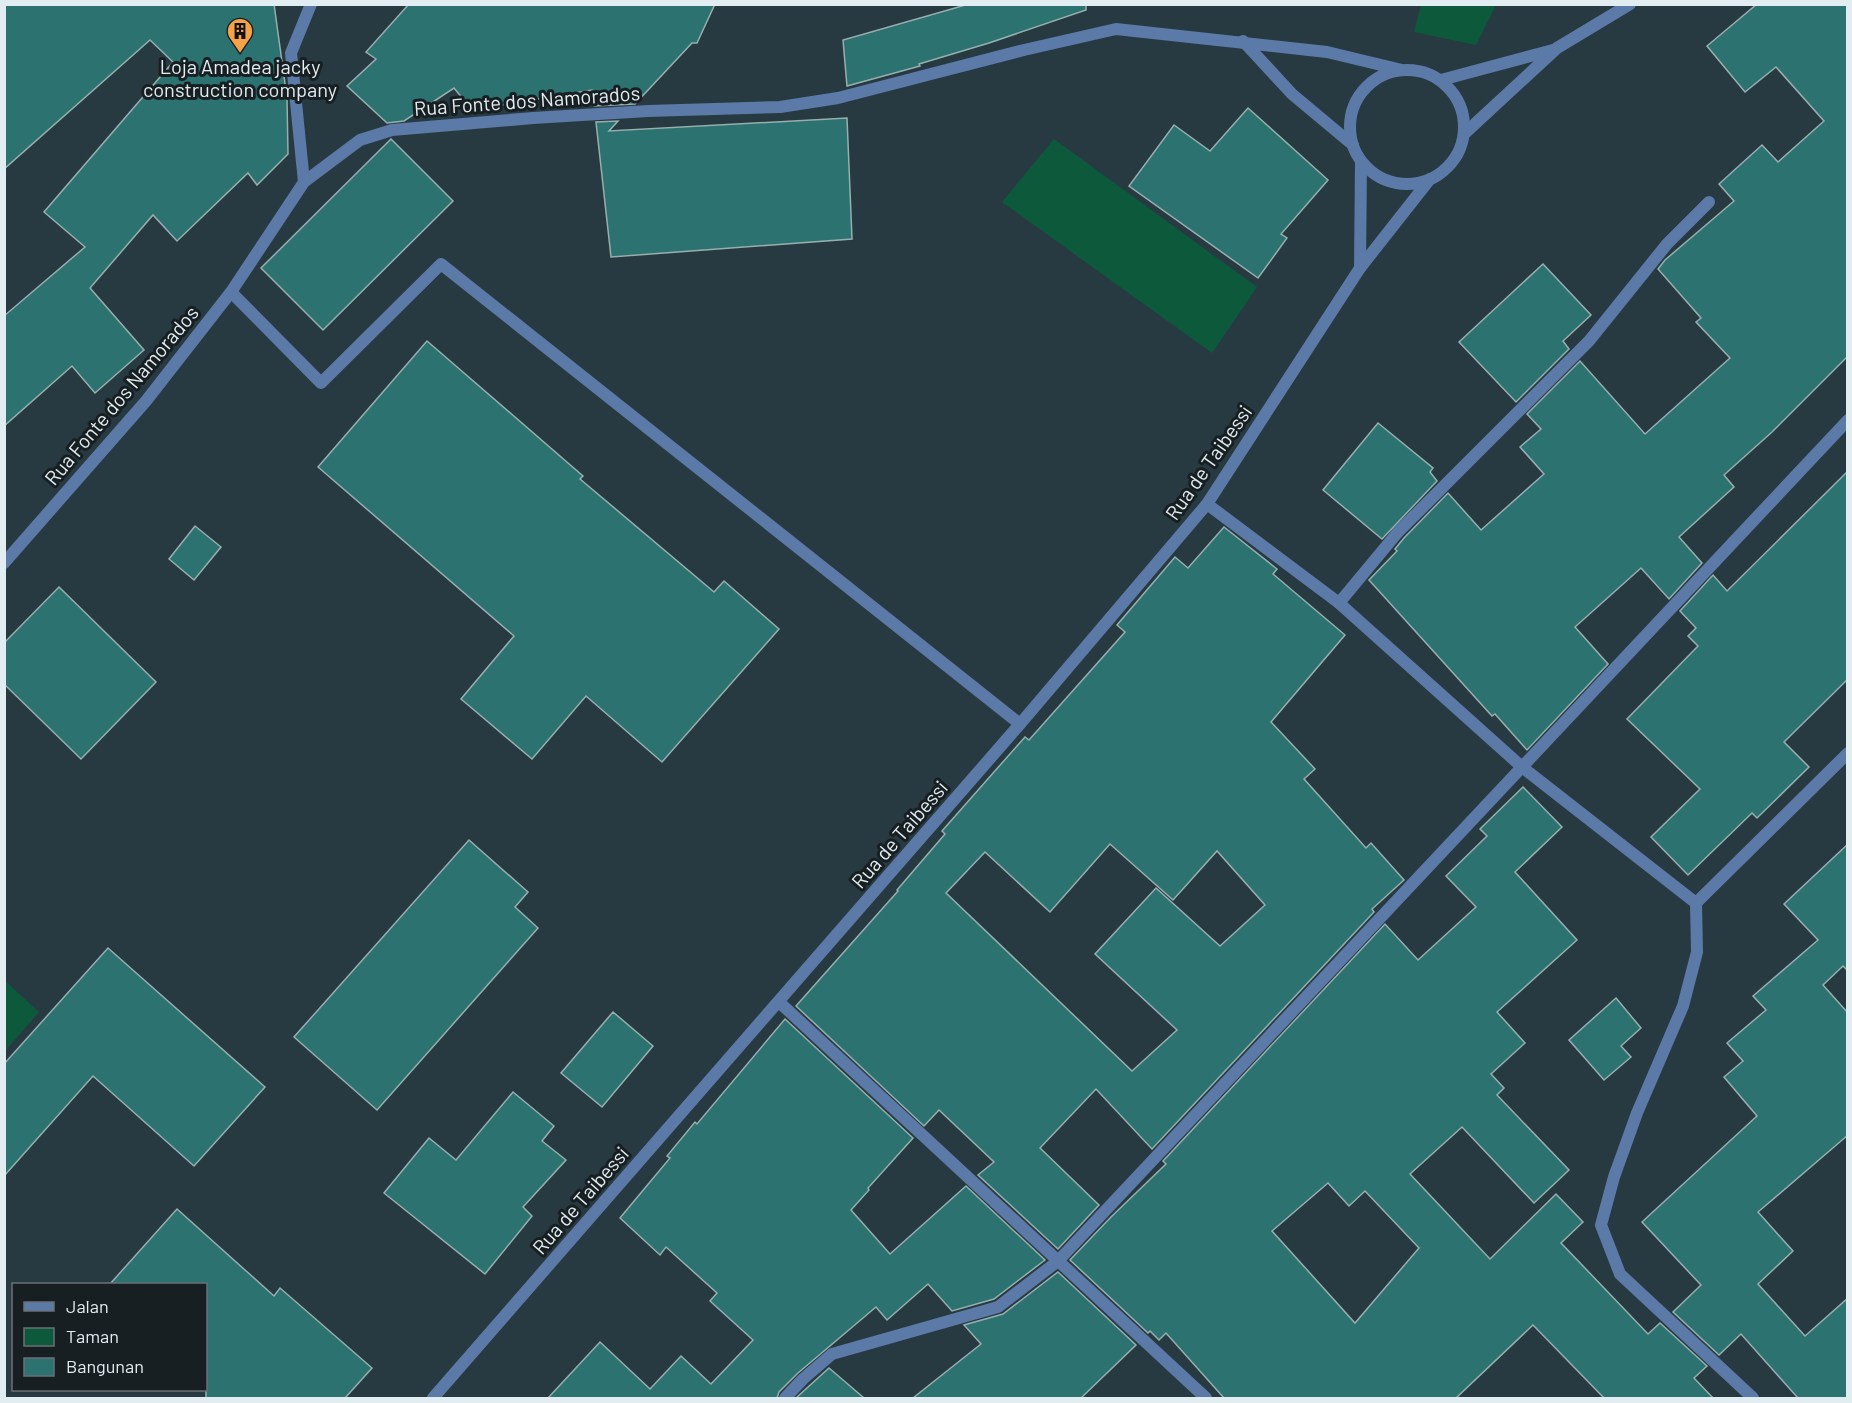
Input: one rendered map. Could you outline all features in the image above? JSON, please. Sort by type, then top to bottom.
[{"type":"street","points":[[304,182],[291,53],[311,4]]},
{"type":"street","points":[[1464,134],[1557,48],[1630,4]]},
{"type":"street","name":"Rua Fonte dos Namorados","points":[[4,563],[146,401],[231,292],[304,182],[360,140],[392,130],[648,111],[780,107],[838,98],[1116,29],[1243,41],[1327,52],[1402,70]]},
{"type":"street","points":[[1243,41],[1292,94],[1353,145]]},
{"type":"street","points":[[1441,80],[1557,48]]},
{"type":"street","points":[[1402,70],[1422,72],[1441,80],[1455,95],[1463,114],[1464,134],[1458,154],[1446,169],[1430,179],[1412,184],[1392,182],[1375,174],[1361,162],[1353,145],[1350,125],[1355,105],[1366,88],[1382,76],[1402,70]]},
{"type":"street","points":[[1360,268],[1361,162]]},
{"type":"street","name":"Rua de Taibessi","points":[[433,1398],[1020,724],[1208,504],[1360,268],[1430,179]]},
{"type":"street","points":[[1339,603],[1398,532],[1589,341],[1667,244],[1709,202]]},
{"type":"street","points":[[231,292],[321,383],[441,264],[1020,724]]},
{"type":"street","points":[[785,1398],[803,1378],[832,1354],[998,1307],[1058,1261],[1848,420]]},
{"type":"street","points":[[1208,504],[1339,603],[1522,767],[1696,903]]},
{"type":"street","points":[[1752,1398],[1620,1274],[1601,1226],[1614,1177],[1637,1113],[1683,1006],[1697,952],[1696,903],[1848,753]]},
{"type":"street","points":[[779,1002],[1206,1398]]},
{"type":"green space","points":[[1496,4],[1476,45],[1414,32],[1421,5]]},
{"type":"green space","points":[[1054,139],[1257,287],[1212,353],[1002,202]]},
{"type":"green space","points":[[5,981],[39,1012],[5,1051]]},
{"type":"building","points":[[4,4],[274,4],[287,98],[288,154],[257,185],[248,173],[177,241],[153,215],[90,288],[144,350],[95,393],[72,366],[4,426],[4,316],[85,247],[44,212],[173,62],[150,40],[4,169]]},
{"type":"building","points":[[409,4],[715,4],[697,43],[692,43],[635,104],[594,106],[592,90],[472,110],[454,88],[404,121],[387,123],[347,86],[376,59],[366,52]]},
{"type":"building","points":[[969,4],[1086,4],[1086,10],[919,64],[920,66],[847,86],[843,40]]},
{"type":"building","points":[[1757,4],[1848,4],[1848,356],[1772,432],[1724,475],[1734,487],[1679,537],[1702,563],[1669,599],[1641,568],[1575,627],[1608,664],[1527,750],[1495,714],[1492,716],[1369,580],[1397,551],[1395,549],[1404,538],[1448,493],[1481,530],[1544,474],[1520,447],[1541,429],[1527,414],[1580,361],[1645,434],[1730,358],[1696,322],[1701,318],[1658,269],[1665,260],[1734,201],[1719,184],[1762,145],[1778,162],[1824,121],[1776,67],[1745,92],[1707,46]]},
{"type":"building","points":[[1248,108],[1328,180],[1281,234],[1287,238],[1258,278],[1129,186],[1174,125],[1210,151]]},
{"type":"building","points":[[847,118],[852,239],[611,257],[596,122],[618,121],[609,131]]},
{"type":"building","points":[[391,139],[453,201],[323,330],[261,268]]},
{"type":"building","points":[[1543,264],[1591,315],[1563,341],[1569,349],[1516,402],[1459,342]]},
{"type":"building","points":[[427,341],[583,476],[580,479],[714,592],[724,581],[779,629],[662,762],[586,696],[532,759],[461,699],[514,636],[318,467]]},
{"type":"building","points":[[1378,423],[1433,468],[1430,472],[1437,481],[1382,539],[1323,490]]},
{"type":"building","points":[[1848,471],[1848,679],[1784,742],[1809,767],[1757,818],[1752,813],[1688,875],[1651,837],[1700,789],[1627,719],[1698,646],[1688,636],[1696,628],[1680,611],[1713,575],[1727,591]]},
{"type":"building","points":[[195,526],[221,547],[194,580],[169,559]]},
{"type":"building","points":[[1224,527],[1277,569],[1273,574],[1345,635],[1271,722],[1315,769],[1304,779],[1366,848],[1371,843],[1404,880],[1372,909],[1374,912],[1152,1149],[1096,1089],[1040,1148],[1099,1205],[1058,1249],[978,1175],[994,1162],[939,1110],[924,1126],[796,1006],[898,891],[945,834],[942,831],[1025,737],[1029,740],[1125,632],[1117,625],[1175,557],[1188,568]],"holes":[[[1110,844],[1173,900],[1217,851],[1265,905],[1220,946],[1156,888],[1095,954],[1177,1030],[1132,1071],[946,893],[985,852],[1050,912]]]},
{"type":"building","points":[[59,587],[156,682],[81,759],[4,684],[4,643]]},
{"type":"building","points":[[1523,787],[1562,827],[1515,872],[1577,940],[1497,1012],[1525,1043],[1491,1074],[1504,1088],[1497,1095],[1569,1170],[1534,1203],[1462,1127],[1410,1174],[1490,1259],[1556,1194],[1583,1222],[1561,1243],[1648,1334],[1660,1323],[1707,1366],[1694,1378],[1713,1398],[1604,1398],[1533,1325],[1456,1398],[1224,1398],[1166,1333],[1159,1340],[1150,1331],[1148,1333],[1070,1260],[1166,1164],[1163,1161],[1385,924],[1418,960],[1476,907],[1446,876],[1487,836],[1480,829]],"holes":[[[1328,1183],[1349,1206],[1365,1191],[1419,1248],[1355,1323],[1272,1231]]]},
{"type":"building","points":[[469,840],[528,892],[515,907],[538,928],[377,1110],[294,1037]]},
{"type":"building","points":[[1848,844],[1848,971],[1843,966],[1823,985],[1848,1013],[1848,1135],[1758,1212],[1793,1251],[1758,1284],[1805,1336],[1848,1298],[1848,1398],[1798,1398],[1741,1334],[1719,1355],[1673,1312],[1701,1285],[1642,1222],[1757,1116],[1724,1077],[1743,1061],[1727,1043],[1766,1010],[1753,996],[1818,940],[1784,904]]},
{"type":"building","points":[[108,948],[265,1087],[194,1166],[93,1076],[4,1176],[4,1064]]},
{"type":"building","points":[[1616,998],[1641,1028],[1621,1046],[1631,1057],[1604,1080],[1569,1040]]},
{"type":"building","points":[[613,1012],[653,1046],[602,1107],[561,1073]]},
{"type":"building","points":[[785,1019],[913,1138],[851,1210],[890,1254],[966,1186],[1045,1260],[994,1299],[952,1311],[928,1284],[887,1320],[876,1307],[798,1373],[779,1392],[777,1398],[548,1398],[600,1342],[650,1389],[681,1356],[711,1384],[753,1340],[710,1301],[717,1293],[666,1247],[660,1255],[620,1218],[670,1158],[667,1156],[695,1122],[697,1124]]},
{"type":"building","points":[[513,1092],[554,1126],[542,1141],[566,1160],[523,1207],[532,1216],[485,1274],[384,1193],[429,1138],[456,1160]]},
{"type":"building","points":[[177,1209],[274,1296],[280,1288],[372,1368],[345,1398],[206,1398],[207,1283],[111,1283]]},
{"type":"building","points":[[1058,1272],[1136,1345],[1081,1398],[913,1398],[981,1344],[964,1325],[1003,1314]]},
{"type":"building","points":[[829,1368],[864,1398],[796,1398]]},
{"type":"place","name":"Loja Amadea jacky construction company","points":[[240,54]]}]
